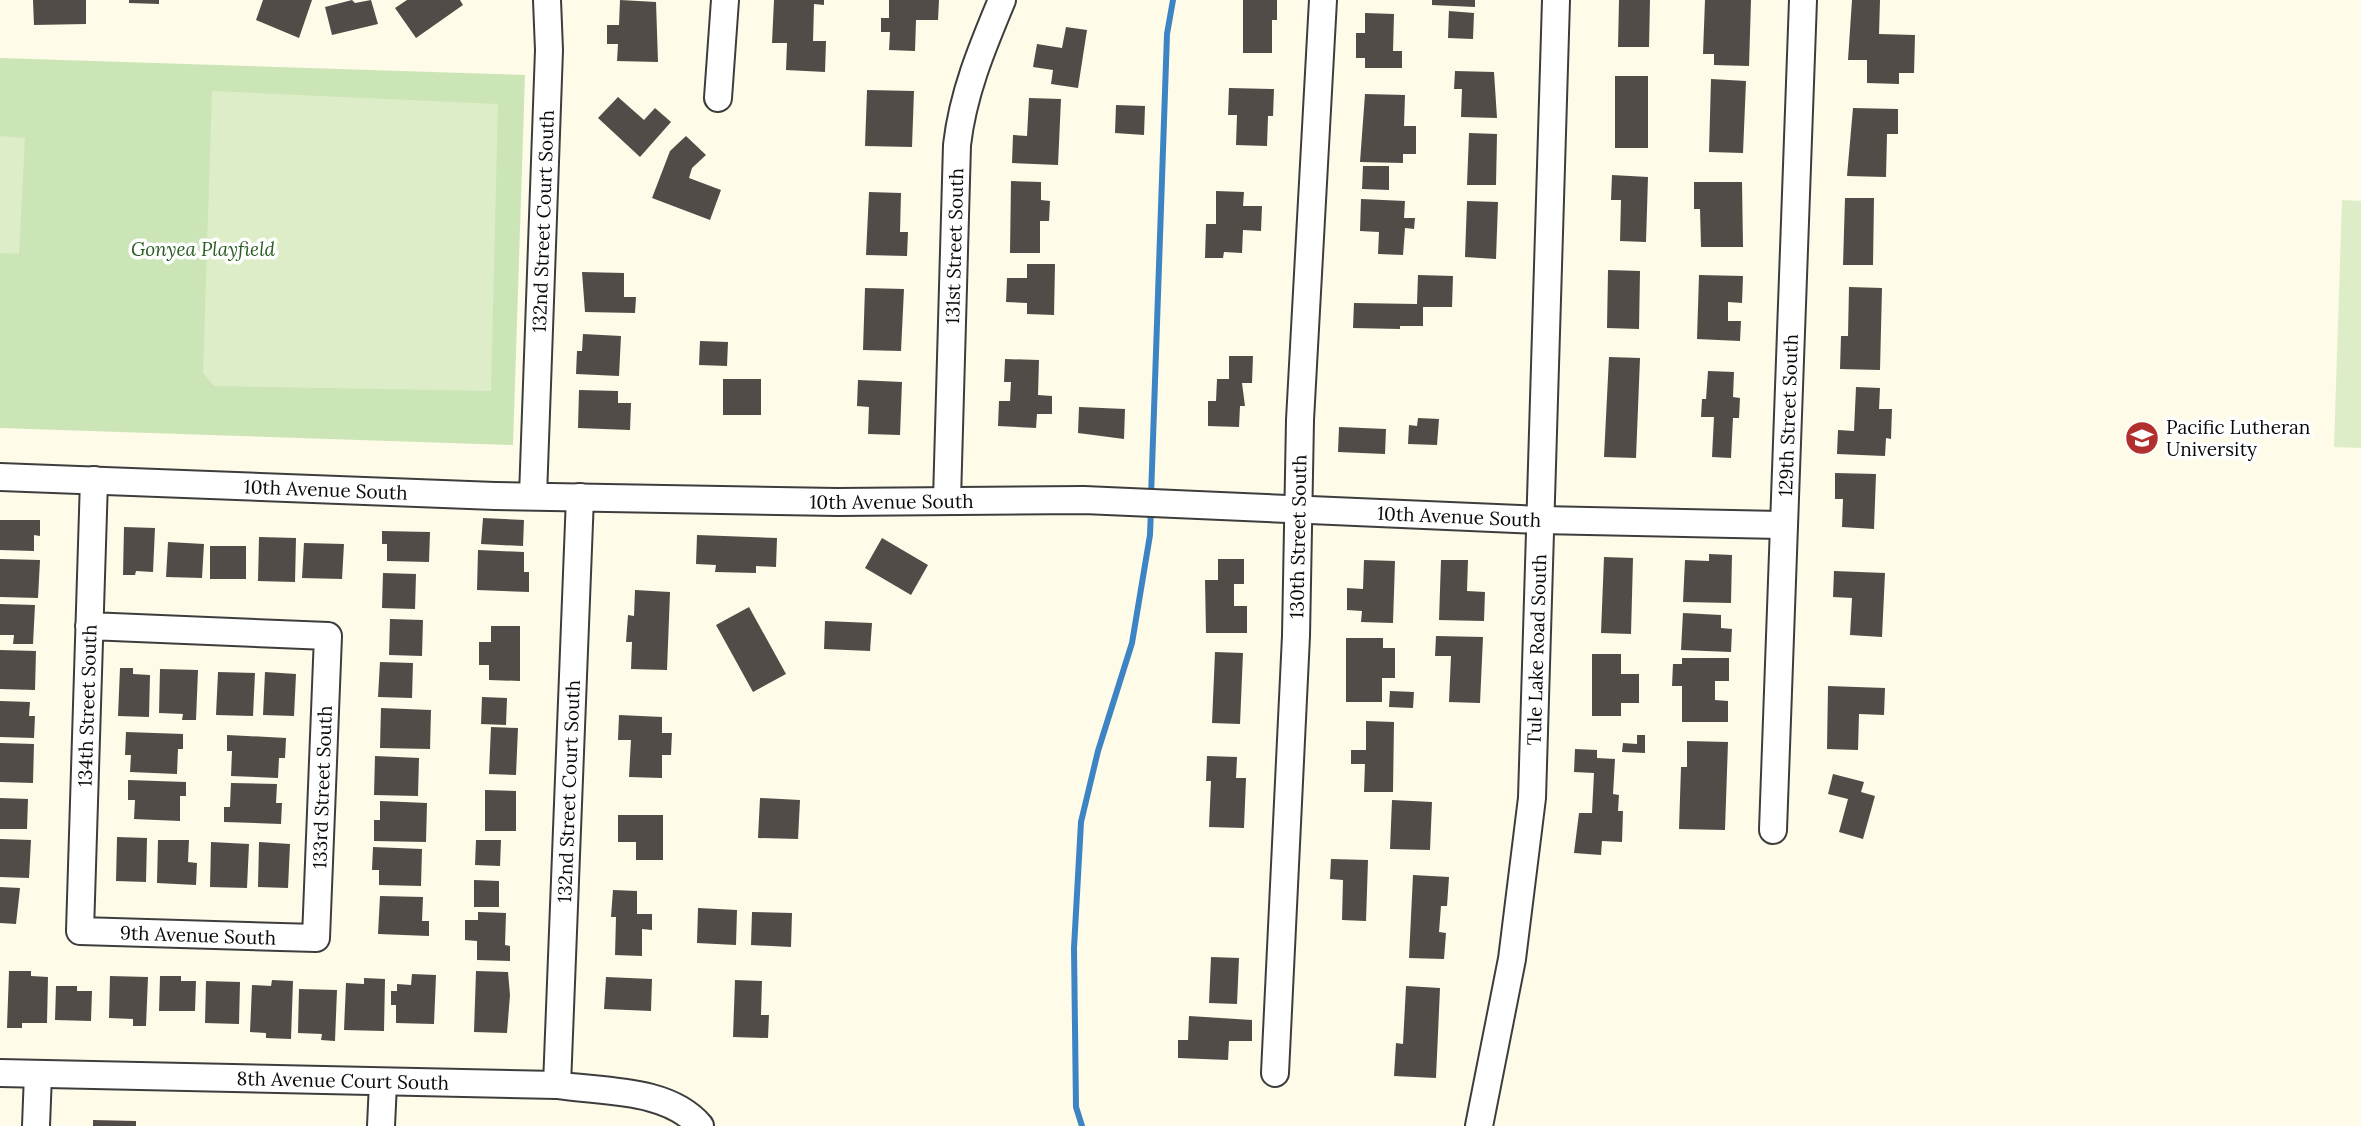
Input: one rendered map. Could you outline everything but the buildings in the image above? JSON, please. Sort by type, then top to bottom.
[{"type":"street","name":"132nd Street Court South","points":[[533,496],[547,0]]},
{"type":"street","points":[[718,98],[725,0]]},
{"type":"street","name":"131st Street South","points":[[947,500],[957,145],[962,106],[970,77],[1002,0]]},
{"type":"street","name":"130th Street South","points":[[1275,1073],[1295,649],[1297,510],[1322,0]]},
{"type":"street","name":"Tule Lake Road South","points":[[1479,1126],[1512,959],[1532,798],[1556,0]]},
{"type":"street","name":"129th Street South","points":[[1773,830],[1803,0]]},
{"type":"street","name":"10th Avenue South","points":[[0,477],[580,497],[837,502],[1084,500],[1540,520],[1784,525]]},
{"type":"street","name":"134th Street South","points":[[80,931],[94,480]]},
{"type":"street","name":"132nd Street Court South","points":[[557,1085],[580,497]]},
{"type":"street","name":"133rd Street South","points":[[89,626],[328,636],[316,938]]},
{"type":"street","name":"9th Avenue South","points":[[80,931],[316,938]]},
{"type":"street","name":"8th Avenue Court South","points":[[0,1073],[557,1085],[607,1090],[651,1099],[691,1119]]},
{"type":"street","points":[[36,1126],[38,1074]]},
{"type":"street","points":[[381,1126],[383,1083]]},
{"type":"green space","name":"Gonyea Playfield","points":[[0,58],[525,75],[513,445],[0,428]]},
{"type":"green space","points":[[212,91],[498,104],[491,391],[214,386],[203,373]]},
{"type":"green space","points":[[0,136],[25,138],[19,254],[0,253]]},
{"type":"green space","points":[[2342,200],[2361,201],[2361,448],[2334,447]]},
{"type":"waterway","points":[[1151,497],[1167,34],[1173,0]]},
{"type":"waterway","points":[[1082,1126],[1076,1107],[1074,948],[1081,822],[1098,751],[1132,643],[1150,535],[1151,508]]},
{"type":"place","name":"Pacific Lutheran University","points":[[2142,438]]}]
